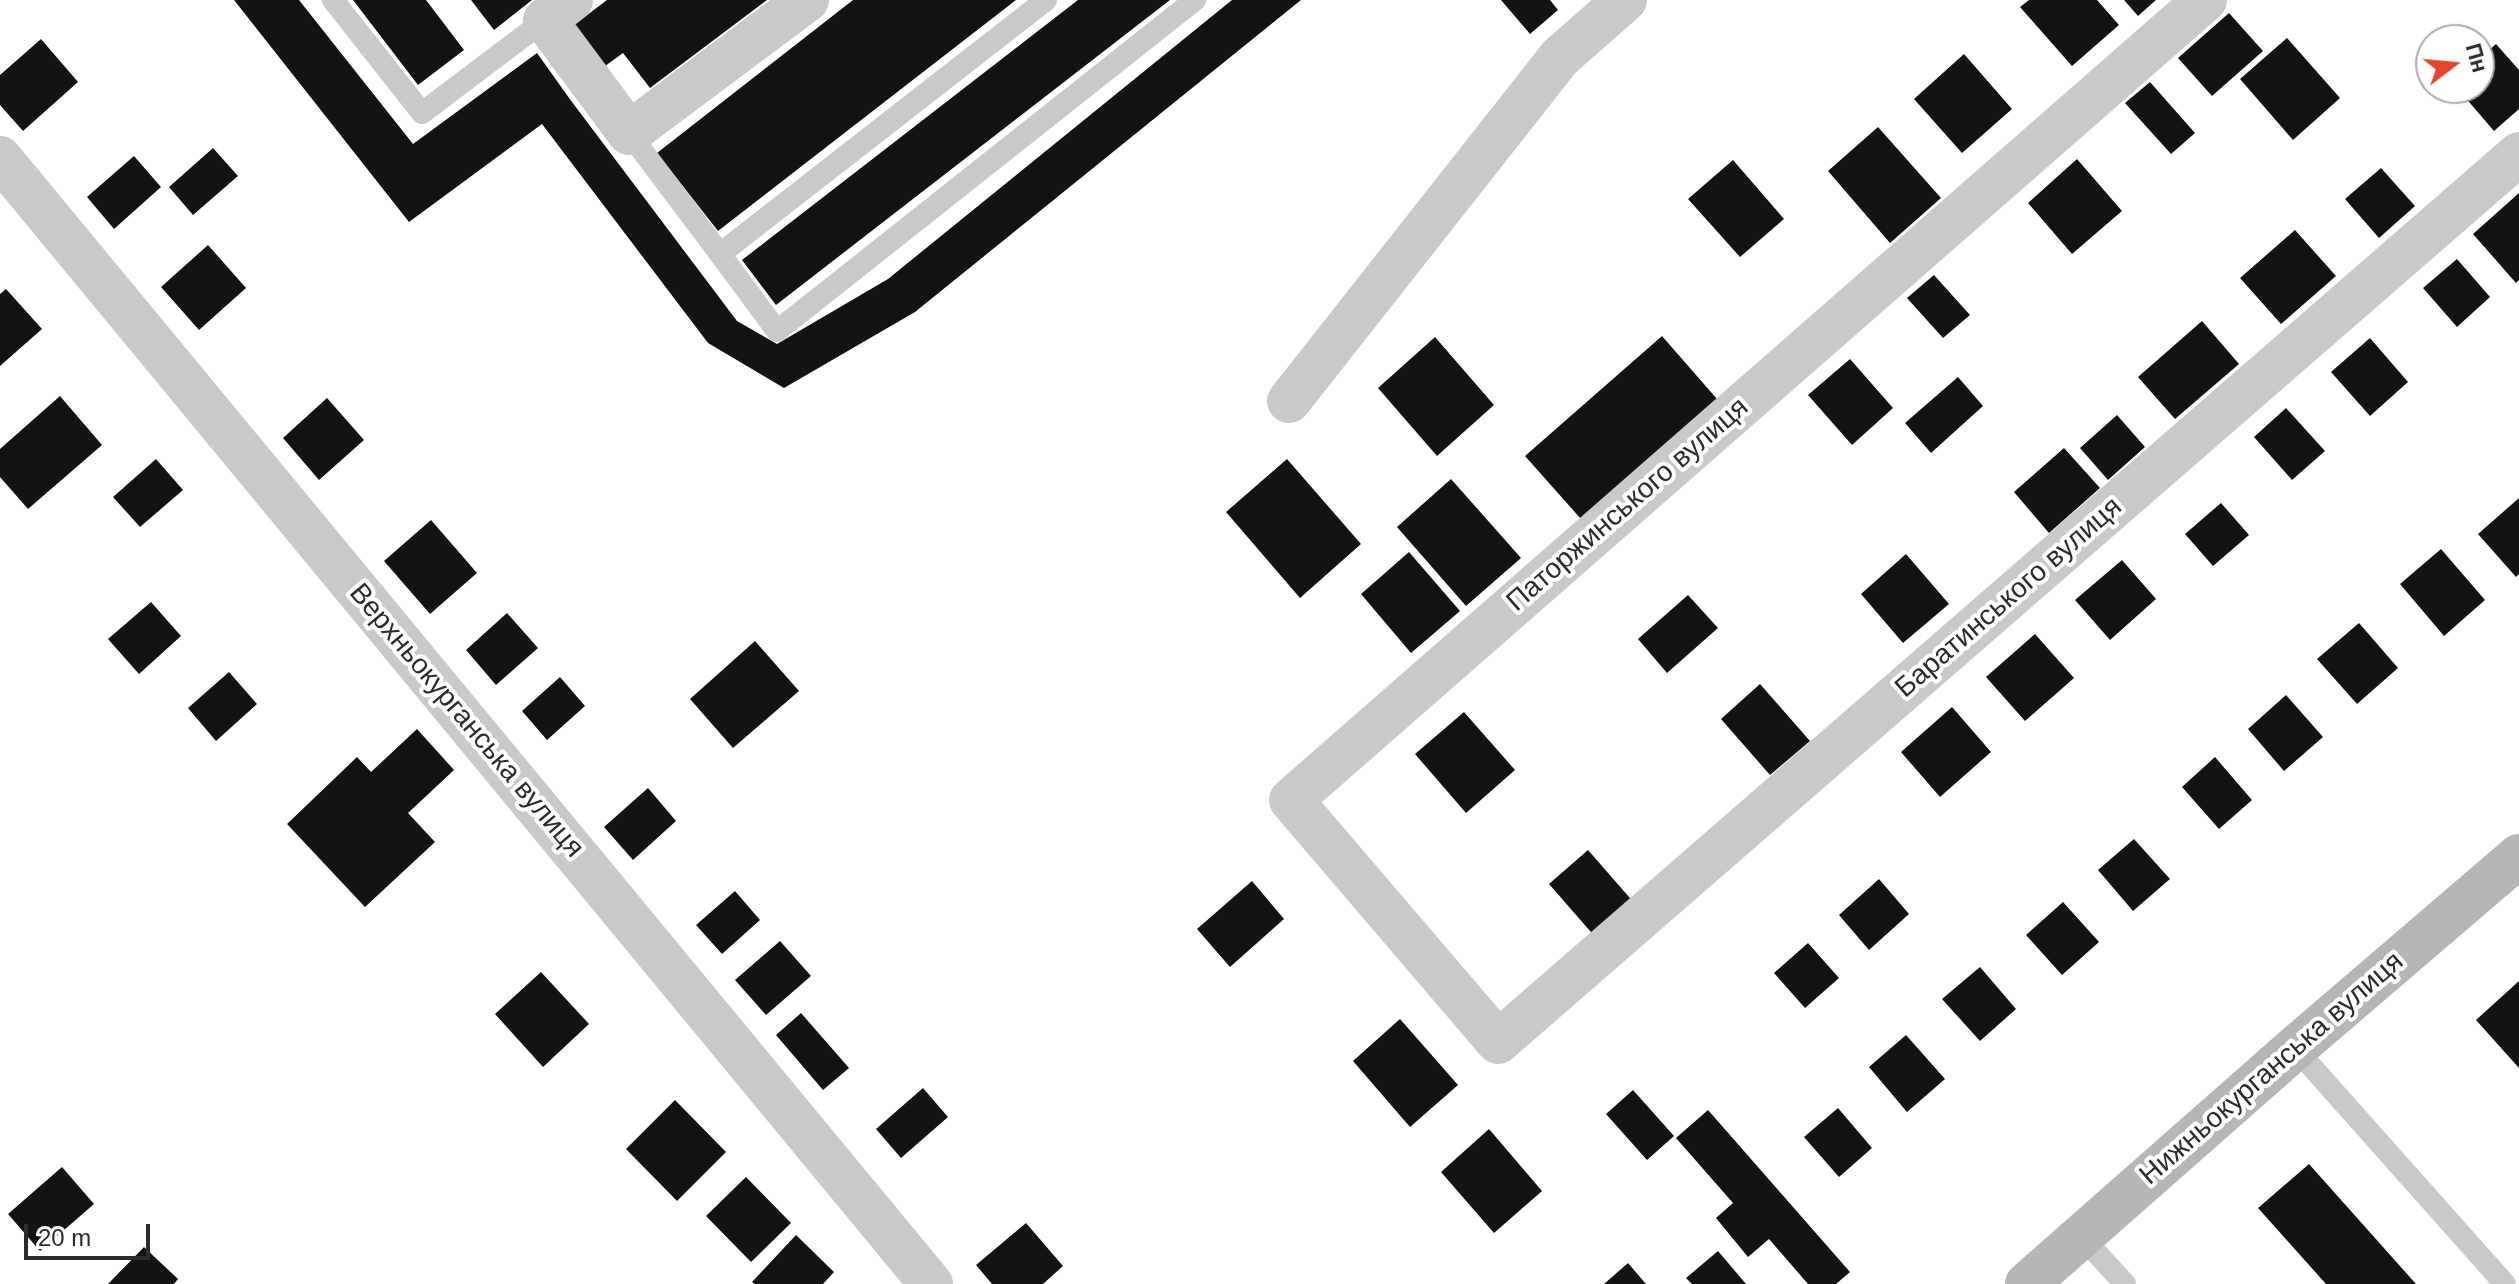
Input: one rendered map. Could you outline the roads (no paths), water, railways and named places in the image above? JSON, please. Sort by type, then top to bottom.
[{"type":"main road","name":"Нижньокурганська вулиця","points":[[2027,1284],[2519,856]]},
{"type":"street","points":[[558,10],[629,133],[807,0]]},
{"type":"street","points":[[1289,401],[1560,57],[1625,0]]},
{"type":"street","name":"Паторжинського вулиця","points":[[1498,1042],[1291,800],[2205,0]]},
{"type":"street","name":"Баратинського вулиця","points":[[1498,1042],[2519,154]]},
{"type":"street","name":"Верхньокурганська вулиця","points":[[0,158],[931,1284]]},
{"type":"lane","points":[[333,0],[422,113],[558,10]]},
{"type":"lane","points":[[720,254],[1046,0]]},
{"type":"lane","points":[[629,133],[777,331],[1195,0]]},
{"type":"lane","points":[[2295,1048],[2505,1284]]},
{"type":"lane","points":[[2081,1236],[2125,1284]]}]
